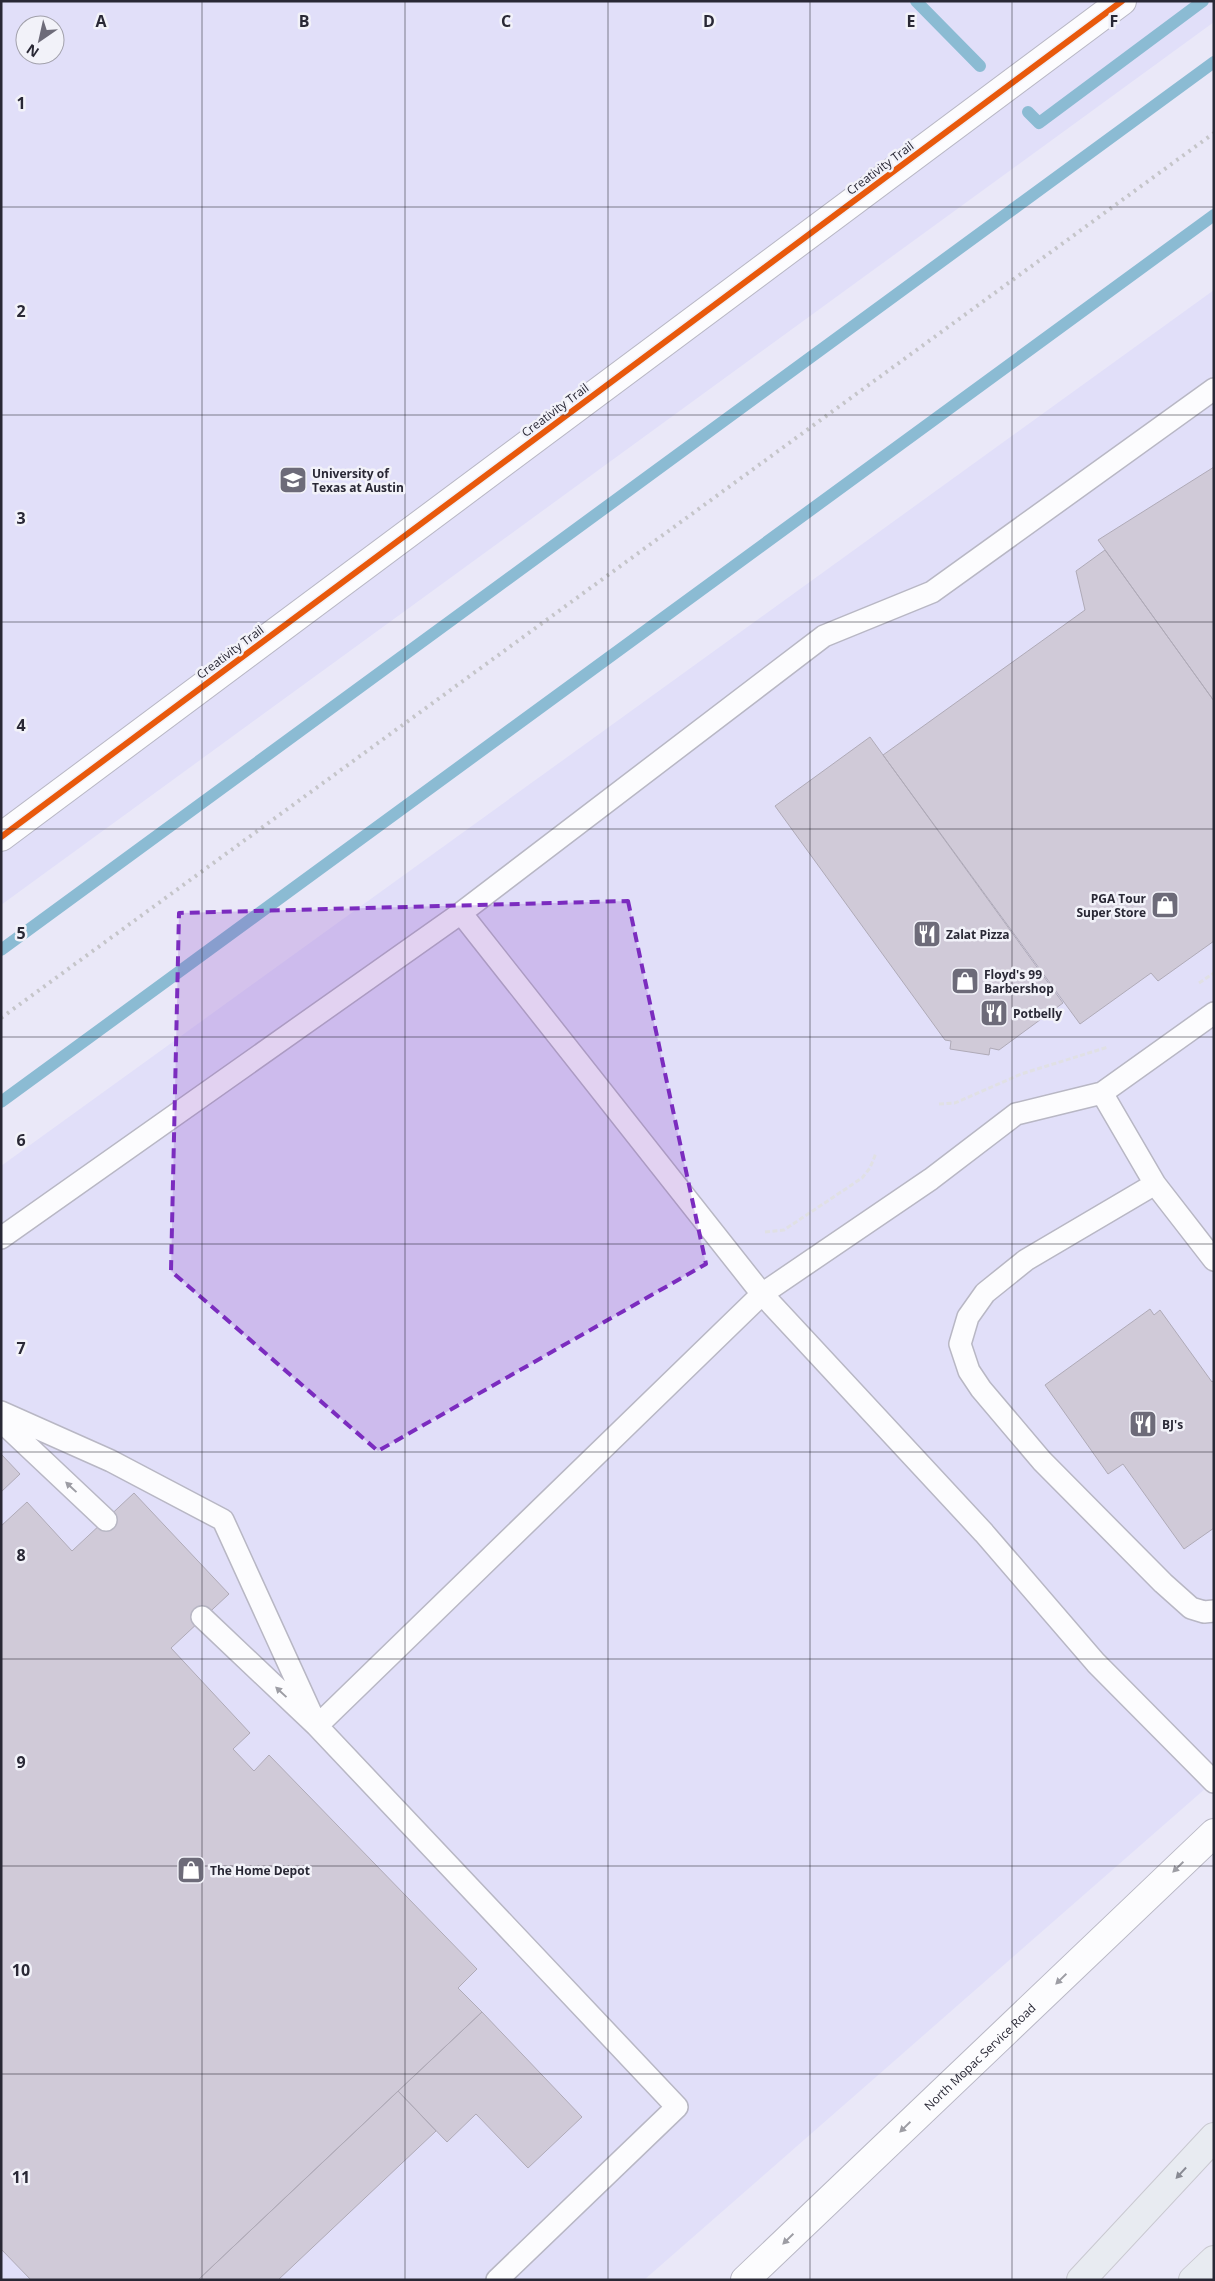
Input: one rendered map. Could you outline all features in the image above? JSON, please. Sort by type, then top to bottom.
[{"type":"highway","points":[[1081,2280],[1214,2137]]},
{"type":"highway","points":[[1192,2280],[1214,2260]]},
{"type":"street","name":"Creativity Trail","points":[[1,836],[1122,1]]},
{"type":"street","name":"North Mopac Service Road","points":[[745,2280],[1214,1833]]},
{"type":"lane","points":[[1,1238],[461,913],[824,636],[932,592],[1214,389]]},
{"type":"lane","points":[[461,913],[762,1294],[984,1533],[1096,1663],[1214,1782]]},
{"type":"lane","points":[[317,1726],[762,1294],[931,1179],[1016,1114],[1102,1093],[1214,1013]]},
{"type":"lane","points":[[1102,1093],[1155,1184],[1214,1260]]},
{"type":"lane","points":[[1155,1184],[1026,1260],[985,1293],[968,1317],[960,1344],[969,1371],[977,1383],[1042,1461],[1163,1583],[1191,1608],[1204,1612],[1214,1611]]},
{"type":"lane","points":[[1,1412],[111,1460],[224,1520],[317,1726]]},
{"type":"lane","points":[[1,1422],[106,1520]]},
{"type":"lane","points":[[202,1617],[317,1726],[677,2107],[497,2280]]},
{"type":"path","points":[[1192,988],[1214,973]]},
{"type":"path","points":[[939,1104],[955,1102],[1021,1074],[1107,1048],[1114,1042]]},
{"type":"path","points":[[765,1232],[784,1230],[862,1178],[870,1168],[876,1154]]},
{"type":"highlighted area","points":[[628,901],[706,1264],[378,1451],[171,1271],[179,913]]},
{"type":"shaded area","name":"University of Texas at Austin","points":[[1,1],[1214,1],[1214,22],[1,905]]},
{"type":"shaded area","points":[[1214,290],[1214,1781],[644,2280],[1,2280],[1,1166]]},
{"type":"building","points":[[1214,467],[1214,701],[1098,540]]},
{"type":"building","points":[[1105,550],[1214,701],[1214,941],[1158,981],[1151,973],[1080,1024],[883,755],[1085,610],[1076,571]]},
{"type":"building","points":[[870,737],[1063,1003],[999,1050],[990,1048],[989,1055],[950,1049],[951,1041],[945,1040],[775,806]]},
{"type":"building","name":"BJ's","points":[[1150,1309],[1154,1315],[1160,1310],[1212,1382],[1214,1380],[1214,1528],[1184,1549],[1123,1464],[1108,1474],[1045,1385]]},
{"type":"building","points":[[1,1454],[20,1474],[1,1492]]},
{"type":"building","name":"The Home Depot","points":[[134,1493],[229,1594],[171,1648],[250,1733],[233,1749],[254,1771],[269,1755],[477,1969],[458,1988],[482,2012],[198,2280],[31,2280],[1,2249],[1,1526],[27,1502],[72,1551]]},
{"type":"building","points":[[482,2012],[582,2117],[528,2168],[476,2114],[447,2142],[398,2091]]},
{"type":"building","points":[[398,2091],[436,2131],[278,2280],[198,2280]]},
{"type":"waterway","points":[[916,1],[980,66]]},
{"type":"waterway","points":[[1028,112],[1039,123],[1203,1]]},
{"type":"waterway","points":[[1,950],[1214,62]]},
{"type":"waterway","points":[[1,1102],[1214,215]]},
{"type":"railway","points":[[1,1018],[1214,133]]},
{"type":"cycle path","points":[[1,837],[1122,1]]},
{"type":"place","name":"University of Texas at Austin","points":[[293,480]]},
{"type":"place","name":"PGA Tour Super Store","points":[[1165,905]]},
{"type":"place","name":"Zalat Pizza","points":[[927,934]]},
{"type":"place","name":"Floyd's 99 Barbershop","points":[[965,981]]},
{"type":"place","name":"Potbelly","points":[[994,1013]]},
{"type":"place","name":"BJ's","points":[[1143,1424]]},
{"type":"place","name":"The Home Depot","points":[[191,1870]]}]
